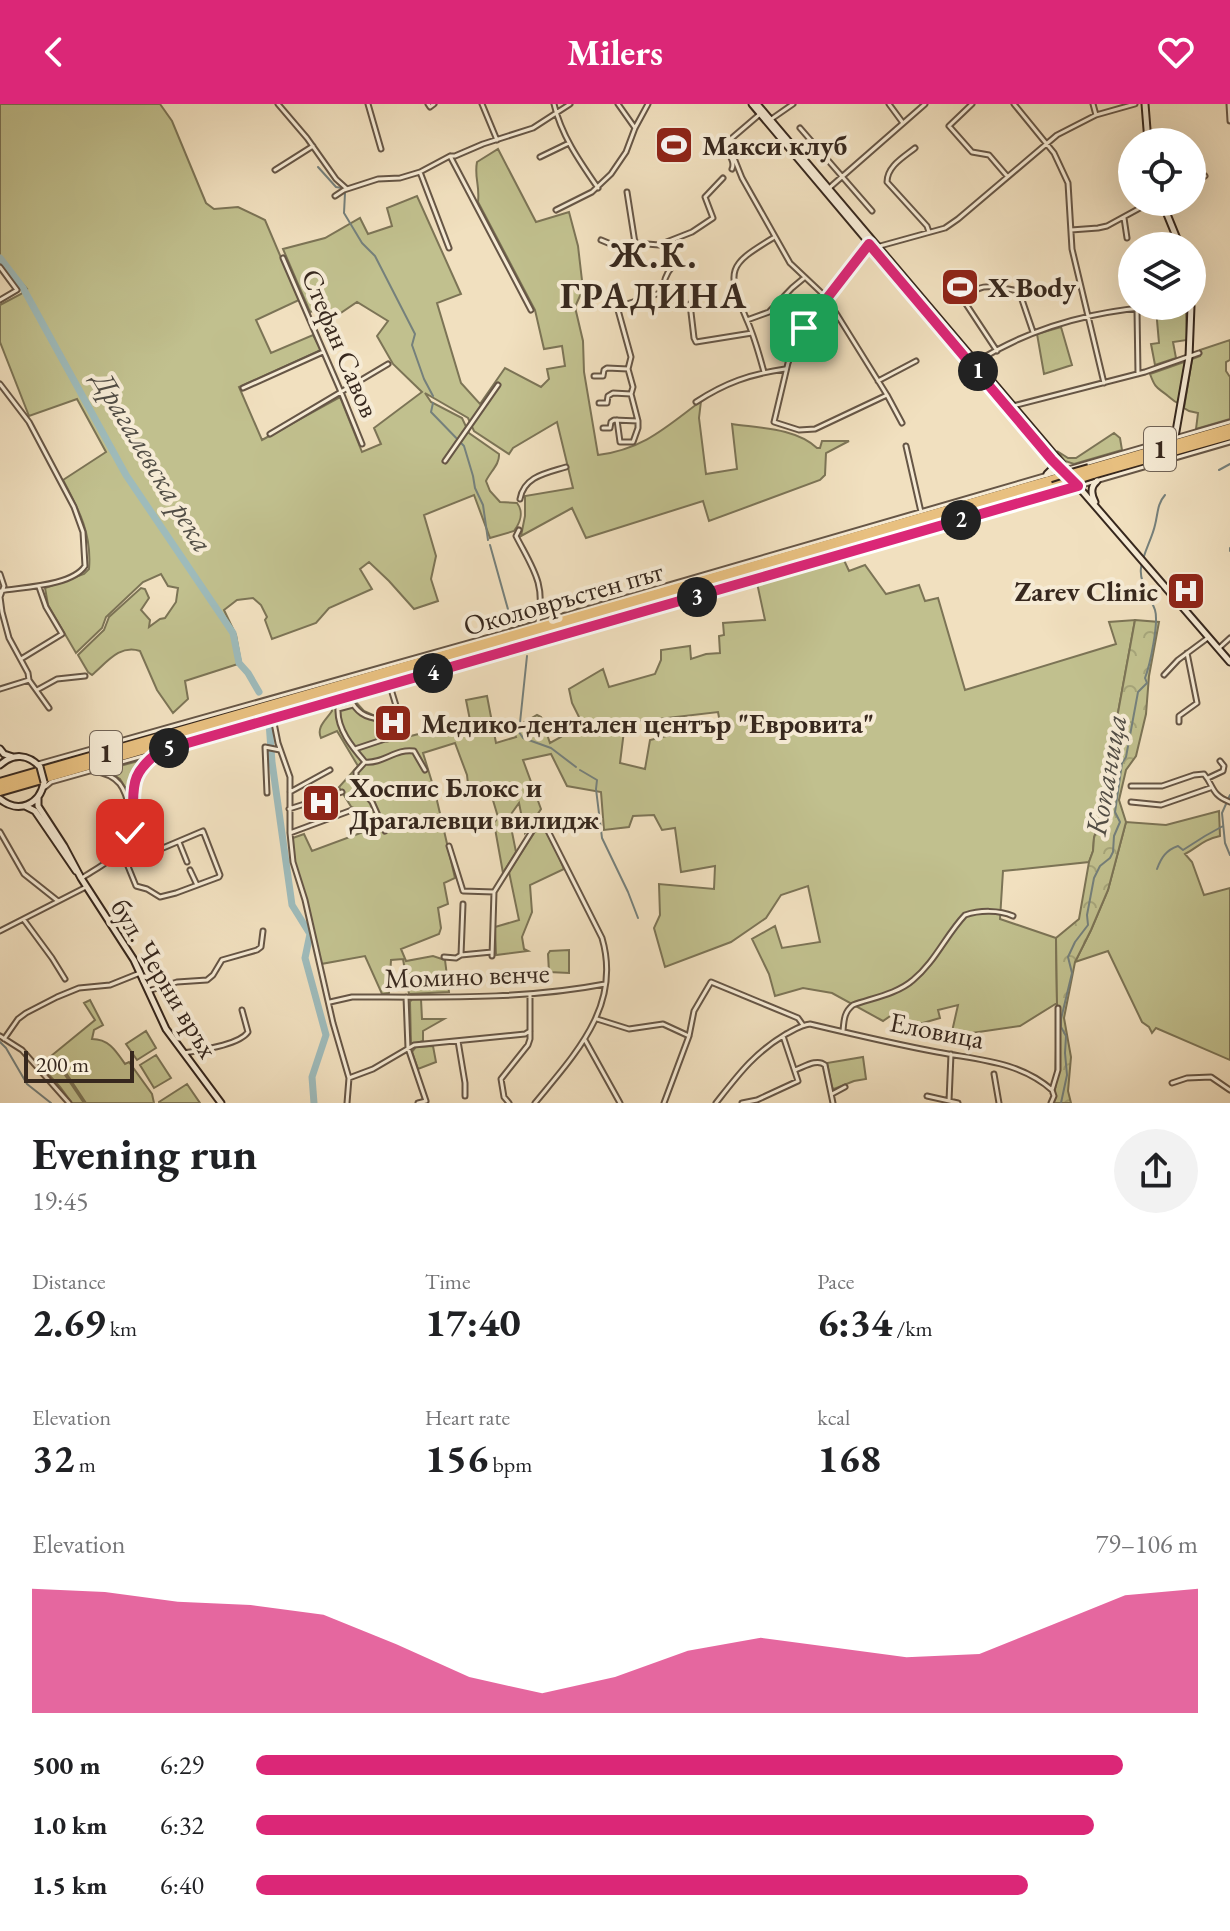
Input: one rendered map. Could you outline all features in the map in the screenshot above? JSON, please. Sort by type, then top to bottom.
[{"type":"highway","name":"Околовръстен път","points":[[1093,475],[1230,428]]},
{"type":"highway","name":"Околовръстен път","points":[[0,798],[253,709],[806,548],[1050,480],[1093,475],[1230,435]]},
{"type":"highway","name":"Околовръстен път","points":[[0,783],[303,704],[915,528],[1050,480]]},
{"type":"highway","points":[[879,544],[915,528]]},
{"type":"highway","points":[[806,548],[845,533],[877,530]]},
{"type":"highway","points":[[821,555],[866,548]]},
{"type":"highway","points":[[273,718],[303,704]]},
{"type":"highway","points":[[228,712],[253,709]]},
{"type":"highway","points":[[195,731],[216,715]]},
{"type":"highway","points":[[195,731],[221,733]]},
{"type":"main road","points":[[754,104],[1052,460],[1144,560],[1230,662]]},
{"type":"main road","points":[[1145,104],[1147,128]]},
{"type":"main road","points":[[762,113],[976,362],[1064,470]]},
{"type":"main road","points":[[1175,437],[1189,357],[1190,320]]},
{"type":"main road","points":[[1050,480],[1052,460]]},
{"type":"main road","points":[[1093,475],[1091,493],[1102,513]]},
{"type":"main road","points":[[0,749],[4,754],[25,757],[38,765],[44,782],[38,798],[25,806],[13,807],[0,798]]},
{"type":"main road","points":[[0,765],[14,757]]},
{"type":"main road","name":"бул. Черни връх","points":[[38,798],[38,806],[79,875]]},
{"type":"main road","name":"бул. Черни връх","points":[[25,806],[35,811],[87,887],[134,960],[163,1025],[221,1103]]},
{"type":"street","points":[[278,104],[347,189]]},
{"type":"street","points":[[368,104],[381,149]]},
{"type":"street","points":[[482,104],[497,140]]},
{"type":"street","points":[[554,104],[569,143],[598,188]]},
{"type":"street","points":[[335,196],[378,179],[400,178],[420,172],[450,156],[533,128],[570,104]]},
{"type":"street","points":[[618,104],[637,125]]},
{"type":"street","points":[[556,210],[598,188],[611,174],[623,158],[648,104]]},
{"type":"street","points":[[770,120],[793,104]]},
{"type":"street","points":[[889,104],[903,123]]},
{"type":"street","points":[[828,189],[925,104]]},
{"type":"street","points":[[972,104],[949,126],[972,152],[989,155],[1007,176]]},
{"type":"street","points":[[1015,104],[1058,159],[1068,183],[1072,249],[1104,383]]},
{"type":"street","points":[[1093,104],[1096,115]]},
{"type":"street","points":[[887,395],[815,429],[799,430],[774,422],[787,368],[799,336],[826,297],[873,245],[930,233],[953,223],[1045,144],[1066,130],[1096,115],[1135,104]]},
{"type":"street","points":[[1229,104],[1230,121]]},
{"type":"street","points":[[732,169],[732,160],[725,144],[762,113]]},
{"type":"street","points":[[800,128],[872,211]]},
{"type":"street","points":[[540,157],[569,143]]},
{"type":"street","points":[[275,170],[313,146]]},
{"type":"street","points":[[915,148],[891,168],[887,182],[930,233]]},
{"type":"street","points":[[732,153],[742,178],[786,256],[795,269],[826,297],[902,423]]},
{"type":"street","points":[[450,156],[531,310]]},
{"type":"street","points":[[420,172],[449,248]]},
{"type":"street","points":[[601,240],[613,245],[652,245],[666,243],[701,227],[713,218],[705,199],[723,178]]},
{"type":"street","points":[[627,192],[635,243]]},
{"type":"street","points":[[1071,230],[1098,228],[1127,216]]},
{"type":"street","points":[[1124,218],[1126,232]]},
{"type":"street","points":[[764,372],[733,281],[735,268],[741,260],[773,238]]},
{"type":"street","points":[[617,420],[619,441],[634,441],[638,421],[628,369],[631,357],[618,310],[621,306],[663,292],[665,277],[672,267],[666,243]]},
{"type":"street","name":"Стефан Савов","points":[[283,258],[362,444]]},
{"type":"street","points":[[0,267],[17,290],[0,300]]},
{"type":"street","points":[[747,320],[769,312],[805,278]]},
{"type":"street","points":[[997,351],[968,308],[966,300],[973,291],[983,286],[1019,291],[1033,332]]},
{"type":"street","points":[[690,304],[696,342],[752,333]]},
{"type":"street","points":[[976,362],[1033,332],[1118,311]]},
{"type":"street","points":[[1137,320],[1138,374]]},
{"type":"street","points":[[243,388],[324,352]]},
{"type":"street","points":[[1013,406],[1138,374],[1199,353]]},
{"type":"street","points":[[878,381],[916,361]]},
{"type":"street","points":[[270,434],[388,364]]},
{"type":"street","points":[[594,376],[603,376],[607,368],[628,369]]},
{"type":"street","points":[[696,402],[723,385],[787,368]]},
{"type":"street","points":[[0,384],[29,422],[74,507],[83,532],[85,553],[84,569],[79,573],[39,587],[1,591]]},
{"type":"street","points":[[445,461],[498,385]]},
{"type":"street","points":[[599,403],[607,403],[610,394],[631,394]]},
{"type":"street","points":[[603,428],[610,428],[611,422],[617,420],[638,421]]},
{"type":"street","points":[[845,533],[1050,480],[1064,470],[1230,422]]},
{"type":"street","points":[[43,790],[49,782],[1078,486],[1093,475],[1230,442]]},
{"type":"street","points":[[906,446],[921,512]]},
{"type":"street","points":[[520,499],[521,492],[532,478],[566,467]]},
{"type":"street","points":[[519,530],[516,536],[539,584],[541,602],[538,622]]},
{"type":"street","name":"Околовръстен път","points":[[38,765],[806,548]]},
{"type":"street","points":[[0,574],[4,584],[0,597],[9,638],[29,680],[49,708]]},
{"type":"street","points":[[21,659],[62,634],[46,607],[39,587]]},
{"type":"street","points":[[1164,675],[1209,637]]},
{"type":"street","points":[[1219,648],[1230,638]]},
{"type":"street","points":[[1179,722],[1179,716],[1197,703],[1187,653]]},
{"type":"street","points":[[37,690],[57,679],[85,676]]},
{"type":"street","points":[[0,689],[29,680]]},
{"type":"street","points":[[354,749],[397,735],[401,730],[390,686]]},
{"type":"street","points":[[349,697],[366,717],[381,719],[387,730],[387,739]]},
{"type":"street","points":[[353,705],[338,709],[337,716],[354,749],[365,762]]},
{"type":"street","points":[[273,718],[290,777],[291,853],[349,1078],[347,1103]]},
{"type":"street","points":[[267,793],[265,747],[280,750]]},
{"type":"street","points":[[385,831],[372,802],[356,784],[356,772],[365,762],[375,762],[404,750],[414,751],[425,770]]},
{"type":"street","points":[[79,875],[117,854],[130,833],[132,791],[136,778],[144,765],[160,751]]},
{"type":"street","points":[[1208,778],[1223,771],[1220,761]]},
{"type":"street","points":[[290,792],[330,770]]},
{"type":"street","points":[[90,771],[108,774],[122,785],[132,819]]},
{"type":"street","points":[[1131,786],[1162,786],[1204,774],[1210,788],[1230,802]]},
{"type":"street","points":[[1131,802],[1161,805],[1210,788]]},
{"type":"street","points":[[289,809],[342,792]]},
{"type":"street","points":[[290,833],[352,810]]},
{"type":"street","points":[[444,957],[492,954],[494,892],[537,825],[541,824],[547,829],[602,938],[607,969],[597,1019],[535,1103]]},
{"type":"street","points":[[117,854],[125,859],[134,883],[160,897],[220,875],[203,831],[144,856],[125,859]]},
{"type":"street","points":[[0,832],[24,874],[58,901]]},
{"type":"street","points":[[179,842],[187,862]]},
{"type":"street","points":[[449,846],[463,891],[494,892]]},
{"type":"street","points":[[190,870],[197,885]]},
{"type":"street","points":[[1,929],[87,887]]},
{"type":"street","points":[[461,955],[463,904]]},
{"type":"street","points":[[843,1031],[848,1009],[913,980],[941,949],[965,915],[994,911],[1013,916]]},
{"type":"street","points":[[23,918],[65,979]]},
{"type":"street","points":[[148,991],[177,982],[211,978],[222,960],[261,947],[263,931]]},
{"type":"street","points":[[69,1103],[25,1053],[2,1037],[26,1013],[57,997],[79,988],[110,985],[140,973]]},
{"type":"street","points":[[664,1103],[689,1036],[694,1011],[711,982],[798,1018],[803,1025],[749,1062],[716,1103]]},
{"type":"street","name":"Момино венче","points":[[329,1002],[352,997],[530,995],[605,984]]},
{"type":"street","points":[[509,1103],[504,1097],[501,1079],[528,1045],[530,995]]},
{"type":"street","points":[[406,997],[408,1048],[426,1101],[418,1103]]},
{"type":"street","points":[[1051,1103],[1058,1070],[1058,1008]]},
{"type":"street","points":[[183,1053],[245,1037],[248,1032],[242,1010]]},
{"type":"street","points":[[597,1019],[629,1029],[663,1024],[689,1036]]},
{"type":"street","name":"Еловица","points":[[803,1025],[988,1060],[1018,1068],[1052,1090]]},
{"type":"street","points":[[349,1078],[373,1069],[414,1045],[530,1031]]},
{"type":"street","points":[[742,1103],[757,1100],[798,1081],[783,1036]]},
{"type":"street","points":[[584,1038],[620,1103]]},
{"type":"street","points":[[458,1041],[465,1096]]},
{"type":"street","points":[[949,1101],[951,1054]]},
{"type":"street","points":[[795,1070],[823,1063],[833,1103]]},
{"type":"street","points":[[994,1074],[999,1103]]},
{"type":"street","points":[[1172,1083],[1187,1078],[1211,1077],[1230,1090]]},
{"type":"street","points":[[832,1094],[845,1087]]},
{"type":"street","points":[[769,1095],[773,1103]]},
{"type":"street","points":[[927,1096],[958,1103]]},
{"type":"green space","points":[[0,104],[160,104],[172,121],[206,203],[214,209],[238,207],[265,220],[299,300],[256,320],[271,353],[313,335],[321,350],[239,387],[262,440],[340,397],[362,452],[381,444],[374,428],[422,392],[393,364],[377,336],[388,321],[357,302],[326,323],[319,309],[310,312],[283,249],[325,238],[360,218],[368,234],[392,226],[387,208],[417,196],[461,294],[437,303],[461,383],[480,404],[505,368],[541,387],[549,379],[547,369],[565,366],[562,346],[544,349],[535,310],[478,202],[477,162],[498,149],[536,222],[569,212],[578,246],[583,289],[575,307],[583,341],[584,372],[598,455],[642,442],[701,401],[699,418],[706,474],[737,469],[732,424],[799,436],[817,448],[820,448],[822,441],[849,441],[826,453],[825,475],[820,480],[709,521],[703,501],[586,538],[572,508],[521,536],[525,496],[573,488],[557,422],[513,448],[509,454],[474,431],[468,418],[425,393],[431,402],[462,418],[469,433],[499,454],[486,481],[500,502],[517,503],[519,506],[520,517],[514,531],[490,538],[474,495],[424,515],[436,556],[431,579],[438,601],[414,609],[369,562],[360,569],[372,589],[329,608],[316,623],[272,639],[261,605],[253,598],[237,600],[224,610],[236,635],[241,663],[185,681],[188,699],[173,713],[157,690],[140,651],[120,652],[92,675],[78,655],[104,630],[109,617],[141,588],[145,589],[149,598],[141,610],[150,620],[149,627],[165,618],[176,602],[178,588],[168,586],[161,574],[143,582],[106,617],[102,628],[76,653],[48,605],[45,588],[84,574],[89,569],[86,533],[63,480],[106,452],[77,399],[29,416],[0,342],[0,305],[27,289],[0,258]]},
{"type":"green space","name":"Макси клуб","points":[[672,129],[689,142],[676,160],[659,147]]},
{"type":"green space","points":[[1157,320],[1186,320],[1187,340],[1173,342],[1176,358],[1155,365],[1151,344],[1159,343]]},
{"type":"green space","points":[[1061,327],[1072,365],[1044,374],[1037,334]]},
{"type":"green space","points":[[1230,340],[1230,360],[1226,362],[1226,371],[1230,377],[1230,419],[1196,429],[1198,413],[1184,408],[1192,359],[1200,356],[1200,350]]},
{"type":"green space","points":[[1184,362],[1178,403],[1157,388],[1150,374]]},
{"type":"green space","points":[[1114,433],[1120,438],[1122,450],[1074,464],[1065,461],[1057,451],[1068,458],[1076,458]]},
{"type":"green space","points":[[843,558],[849,571],[865,565],[886,594],[919,585],[925,601],[938,598],[965,690],[1116,644],[1109,622],[1135,620],[1117,718],[1115,775],[1089,862],[1003,871],[1000,919],[1056,938],[1057,1003],[1020,1026],[951,1036],[958,1005],[938,1010],[940,1018],[909,1027],[905,1015],[896,1012],[883,1021],[832,993],[803,988],[775,996],[769,974],[752,939],[775,926],[782,948],[820,942],[808,886],[781,895],[766,918],[731,942],[665,967],[654,928],[660,915],[659,884],[714,889],[715,866],[681,872],[675,828],[662,830],[654,815],[633,816],[629,827],[604,830],[601,792],[567,786],[551,754],[523,760],[541,809],[525,833],[519,803],[509,817],[516,852],[503,873],[494,823],[498,817],[489,787],[469,793],[467,775],[455,743],[423,753],[455,878],[444,883],[448,904],[438,908],[439,934],[401,949],[406,961],[433,956],[445,960],[449,992],[409,994],[403,959],[391,960],[389,993],[382,994],[365,956],[321,964],[296,876],[290,839],[304,834],[312,851],[366,831],[339,787],[358,766],[337,731],[321,738],[320,730],[332,711],[331,705],[353,699],[364,711],[382,719],[390,736],[404,730],[407,737],[449,726],[451,732],[471,725],[466,700],[487,696],[496,743],[516,737],[513,729],[537,715],[541,717],[550,743],[581,721],[569,689],[603,669],[609,687],[655,674],[661,660],[661,650],[690,646],[691,659],[720,653],[719,636],[724,635],[723,623],[765,620],[757,583]],"holes":[[[718,712],[720,723],[650,740],[645,769],[620,763],[625,723]]]},
{"type":"green space","points":[[1135,620],[1159,622],[1146,714],[1136,756],[1126,770],[1119,800],[1126,822],[1108,890],[1075,962],[1064,1018],[1071,1057],[1068,1091],[1071,1103],[1054,1103],[1056,938],[1079,919],[1094,838],[1115,775],[1117,718]]},
{"type":"green space","points":[[146,759],[134,775],[129,794],[120,779],[105,770]]},
{"type":"green space","points":[[1219,811],[1220,836],[1205,841],[1185,854],[1192,862],[1204,895],[1230,888],[1230,1060],[1156,1028],[1152,1033],[1142,1022],[1108,951],[1075,962],[1108,890],[1126,822],[1166,825]]},
{"type":"green space","points":[[541,828],[552,841],[564,869],[530,885],[532,912],[522,937],[524,949],[528,951],[496,955],[495,927],[519,920],[509,872],[536,830]]},
{"type":"green space","points":[[569,950],[569,973],[549,972],[550,951]]},
{"type":"green space","points":[[421,999],[422,1019],[444,1019],[423,1031],[423,1041],[411,1045],[410,1002]]},
{"type":"green space","points":[[90,1000],[103,1025],[94,1030],[92,1039],[108,1043],[125,1064],[129,1062],[152,1094],[154,1103],[86,1103],[66,1073],[84,1103],[72,1103],[40,1065],[95,1020],[84,1003]]},
{"type":"green space","points":[[146,1031],[156,1048],[137,1060],[126,1044]]},
{"type":"green space","points":[[433,1046],[436,1062],[418,1069],[412,1052],[416,1047]]},
{"type":"green space","points":[[156,1055],[171,1078],[154,1088],[140,1065]]},
{"type":"green space","points":[[863,1057],[866,1079],[832,1088],[827,1063]]},
{"type":"green space","points":[[187,1084],[200,1103],[159,1103],[159,1102]]},
{"type":"waterway","points":[[318,167],[336,187],[342,188]]},
{"type":"waterway","points":[[345,193],[344,213],[362,243],[375,256],[415,334],[412,345],[433,396]]},
{"type":"waterway","name":"Драгалевска река","points":[[0,258],[23,288],[126,475],[233,633],[239,663],[259,692]]},
{"type":"waterway","points":[[433,403],[431,412],[464,446],[475,488],[483,505],[488,540]]},
{"type":"waterway","name":"Копаница","points":[[1219,470],[1230,464]]},
{"type":"waterway","name":"Копаница","points":[[1061,1103],[1067,1075],[1066,1036],[1061,1019],[1072,973],[1068,957],[1088,925],[1094,878],[1113,852],[1114,836],[1120,822],[1115,812],[1122,763],[1126,757],[1138,692],[1147,683],[1145,678],[1156,624],[1155,610],[1143,584],[1141,568],[1165,495]]},
{"type":"waterway","points":[[490,545],[511,620]]},
{"type":"waterway","points":[[527,656],[519,732],[523,738],[551,748],[576,767]]},
{"type":"waterway","name":"Драгалевска река","points":[[269,723],[292,905],[310,934],[305,958],[326,1035],[312,1077],[314,1103]]},
{"type":"waterway","points":[[580,770],[597,780],[602,838],[638,918]]},
{"type":"waterway","points":[[1230,795],[1222,813],[1225,843],[1230,855]]},
{"type":"waterway","points":[[1157,869],[1170,850],[1178,846],[1183,850],[1223,826]]},
{"type":"waterway","points":[[0,1042],[27,1084],[51,1103]]},
{"type":"place","name":"Макси клуб","points":[[674,145]]},
{"type":"place","name":"X Body","points":[[960,287]]},
{"type":"place","name":"Zarev Clinic","points":[[1186,591]]},
{"type":"place","name":"Медико-дентален център \"Евровита\"","points":[[393,723]]},
{"type":"place","name":"Хоспис Блокс и Драгалевци вилидж","points":[[321,803]]},
{"type":"district","name":"Ж.К. ГРАДИНА","points":[[654,274]]},
{"type":"route","points":[[130,833],[134,782],[144,765],[160,751],[1078,486],[1058,467],[869,244],[804,328]]}]
